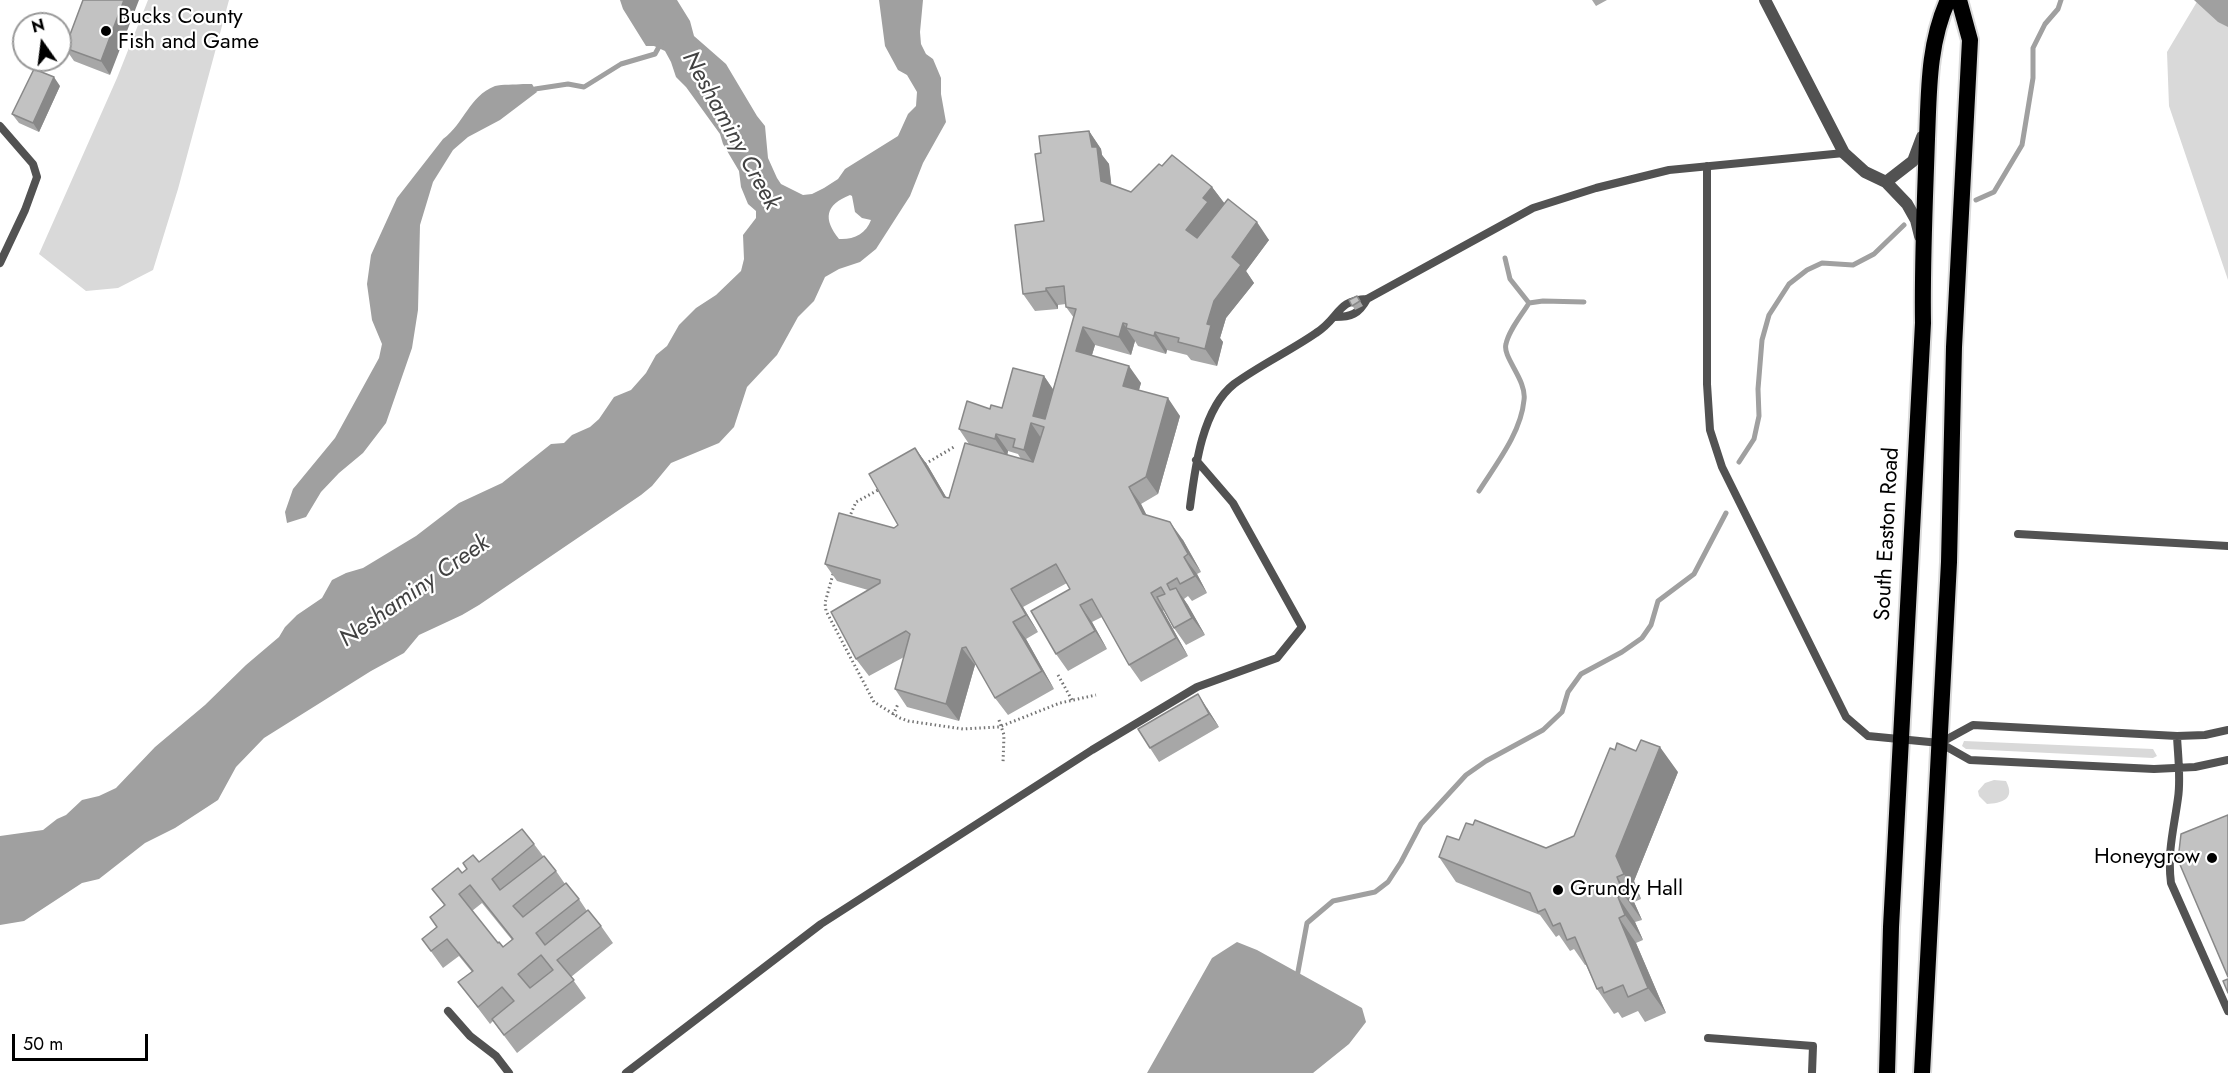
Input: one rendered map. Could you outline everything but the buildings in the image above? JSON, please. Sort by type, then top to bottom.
[{"type":"highway","name":"South Easton Road","points":[[1887,1073],[1891,927],[1923,323],[1922,243],[1928,115],[1934,38],[1948,0]]},
{"type":"highway","points":[[1922,1073],[1949,562],[1956,300],[1970,40],[1959,0]]},
{"type":"street","points":[[1765,0],[1844,153],[1864,172],[1886,182],[1907,204],[1916,220],[1922,243]]},
{"type":"street","points":[[1886,182],[1913,161],[1920,148],[1928,115]]},
{"type":"lane","points":[[0,126],[33,164],[37,177],[25,210],[0,263]]},
{"type":"lane","points":[[1190,507],[1196,460],[1215,406],[1233,385],[1319,332],[1335,317],[1349,317],[1361,311],[1367,299],[1533,208],[1596,188],[1669,170],[1844,153]]},
{"type":"lane","points":[[1707,166],[1707,384],[1710,430],[1722,466],[1846,717],[1868,736],[1940,743],[1970,760],[2154,770],[2219,764],[2228,760]]},
{"type":"lane","points":[[626,1073],[821,924],[1083,756],[1197,687],[1277,658],[1302,627],[1233,504],[1196,460]]},
{"type":"lane","points":[[2018,534],[2228,546]]},
{"type":"lane","points":[[1940,743],[1973,725],[2177,736],[2205,735],[2228,730]]},
{"type":"lane","points":[[2177,736],[2179,794],[2174,816],[2169,868],[2171,883],[2228,1011]]},
{"type":"lane","points":[[448,1011],[470,1036],[496,1056],[509,1073]]},
{"type":"lane","points":[[1708,1038],[1813,1046],[1812,1073]]},
{"type":"path","points":[[925,464],[954,447]]},
{"type":"path","points":[[849,520],[856,502],[886,486]]},
{"type":"path","points":[[834,572],[825,608],[874,702],[893,715],[908,721],[963,729],[1003,726],[1032,713],[1072,700],[1096,696]]},
{"type":"path","points":[[834,627],[842,624]]},
{"type":"path","points":[[1058,675],[1072,700]]},
{"type":"path","points":[[893,715],[898,704]]},
{"type":"path","points":[[999,720],[1005,735],[1002,763]]},
{"type":"shaded area","points":[[148,0],[229,0],[178,189],[153,270],[118,288],[86,291],[39,254],[117,78]]},
{"type":"shaded area","points":[[2198,0],[2228,0],[2228,280],[2169,106],[2167,52]]},
{"type":"shaded area","points":[[1964,741],[2153,749],[2157,756],[2153,758],[1966,749],[1962,746]]},
{"type":"shaded area","points":[[1994,780],[2006,781],[2009,787],[2008,796],[1997,803],[1987,804],[1979,796],[1978,791],[1985,783]]},
{"type":"water","name":"Neshaminy Creek","points":[[620,0],[677,0],[690,21],[694,36],[726,64],[765,126],[768,158],[777,178],[781,184],[803,195],[812,194],[824,188],[838,179],[845,169],[898,136],[908,114],[916,106],[917,92],[907,75],[898,70],[885,46],[879,0],[923,0],[921,44],[926,54],[933,59],[941,78],[941,94],[946,122],[923,163],[910,196],[876,249],[860,262],[839,269],[825,277],[814,301],[798,317],[777,355],[747,387],[734,427],[719,443],[671,463],[652,486],[641,495],[479,605],[419,635],[404,653],[264,738],[236,767],[218,800],[175,828],[145,843],[99,879],[82,883],[24,921],[0,925],[0,836],[43,830],[66,815],[82,800],[99,796],[116,788],[155,747],[279,637],[297,615],[322,598],[332,580],[363,568],[416,536],[459,503],[502,483],[551,444],[564,443],[572,435],[590,427],[599,419],[614,397],[631,390],[646,373],[656,355],[667,346],[679,325],[741,271],[744,259],[743,235],[756,218],[756,211],[748,204],[741,187],[739,171],[723,144],[720,134],[686,87],[676,77],[665,51],[654,46],[646,46],[623,9]],"holes":[[[852,196],[855,212],[862,218],[871,220],[866,229],[858,235],[839,239],[830,225],[829,213],[835,203]]]},
{"type":"water","points":[[2194,0],[2228,0],[2228,27],[2218,22]]},
{"type":"water","points":[[532,84],[537,92],[500,120],[468,137],[453,150],[433,182],[420,225],[418,310],[412,348],[386,423],[363,453],[321,492],[306,517],[287,523],[285,512],[293,489],[335,438],[379,358],[382,344],[372,320],[367,284],[371,255],[397,198],[443,139],[457,126],[472,103],[486,91],[501,85]]},
{"type":"water","points":[[1237,942],[1257,950],[1362,1008],[1366,1022],[1349,1044],[1313,1073],[1147,1073],[1212,958]]},
{"type":"waterway","points":[[1976,200],[1994,192],[2022,145],[2033,78],[2033,48],[2045,24],[2058,9],[2061,0]]},
{"type":"waterway","points":[[535,89],[568,84],[584,87],[621,64],[655,54],[661,43]]},
{"type":"waterway","points":[[1739,462],[1754,439],[1759,416],[1758,389],[1762,340],[1769,315],[1789,284],[1807,270],[1822,263],[1853,265],[1874,254],[1904,225]]},
{"type":"waterway","points":[[1505,258],[1510,279],[1529,303],[1584,302]]},
{"type":"waterway","points":[[1479,491],[1507,448],[1522,412],[1524,392],[1508,355],[1506,344],[1512,328],[1529,303]]},
{"type":"waterway","points":[[1297,977],[1307,923],[1333,901],[1375,892],[1388,882],[1421,824],[1466,775],[1486,761],[1543,730],[1562,712],[1568,692],[1581,674],[1622,652],[1642,638],[1651,625],[1658,601],[1694,574],[1726,513]]},
{"type":"place","name":"Bucks County Fish and Game","points":[[106,31]]},
{"type":"place","name":"Honeygrow","points":[[2212,858]]},
{"type":"place","name":"Grundy Hall","points":[[1558,890]]}]
